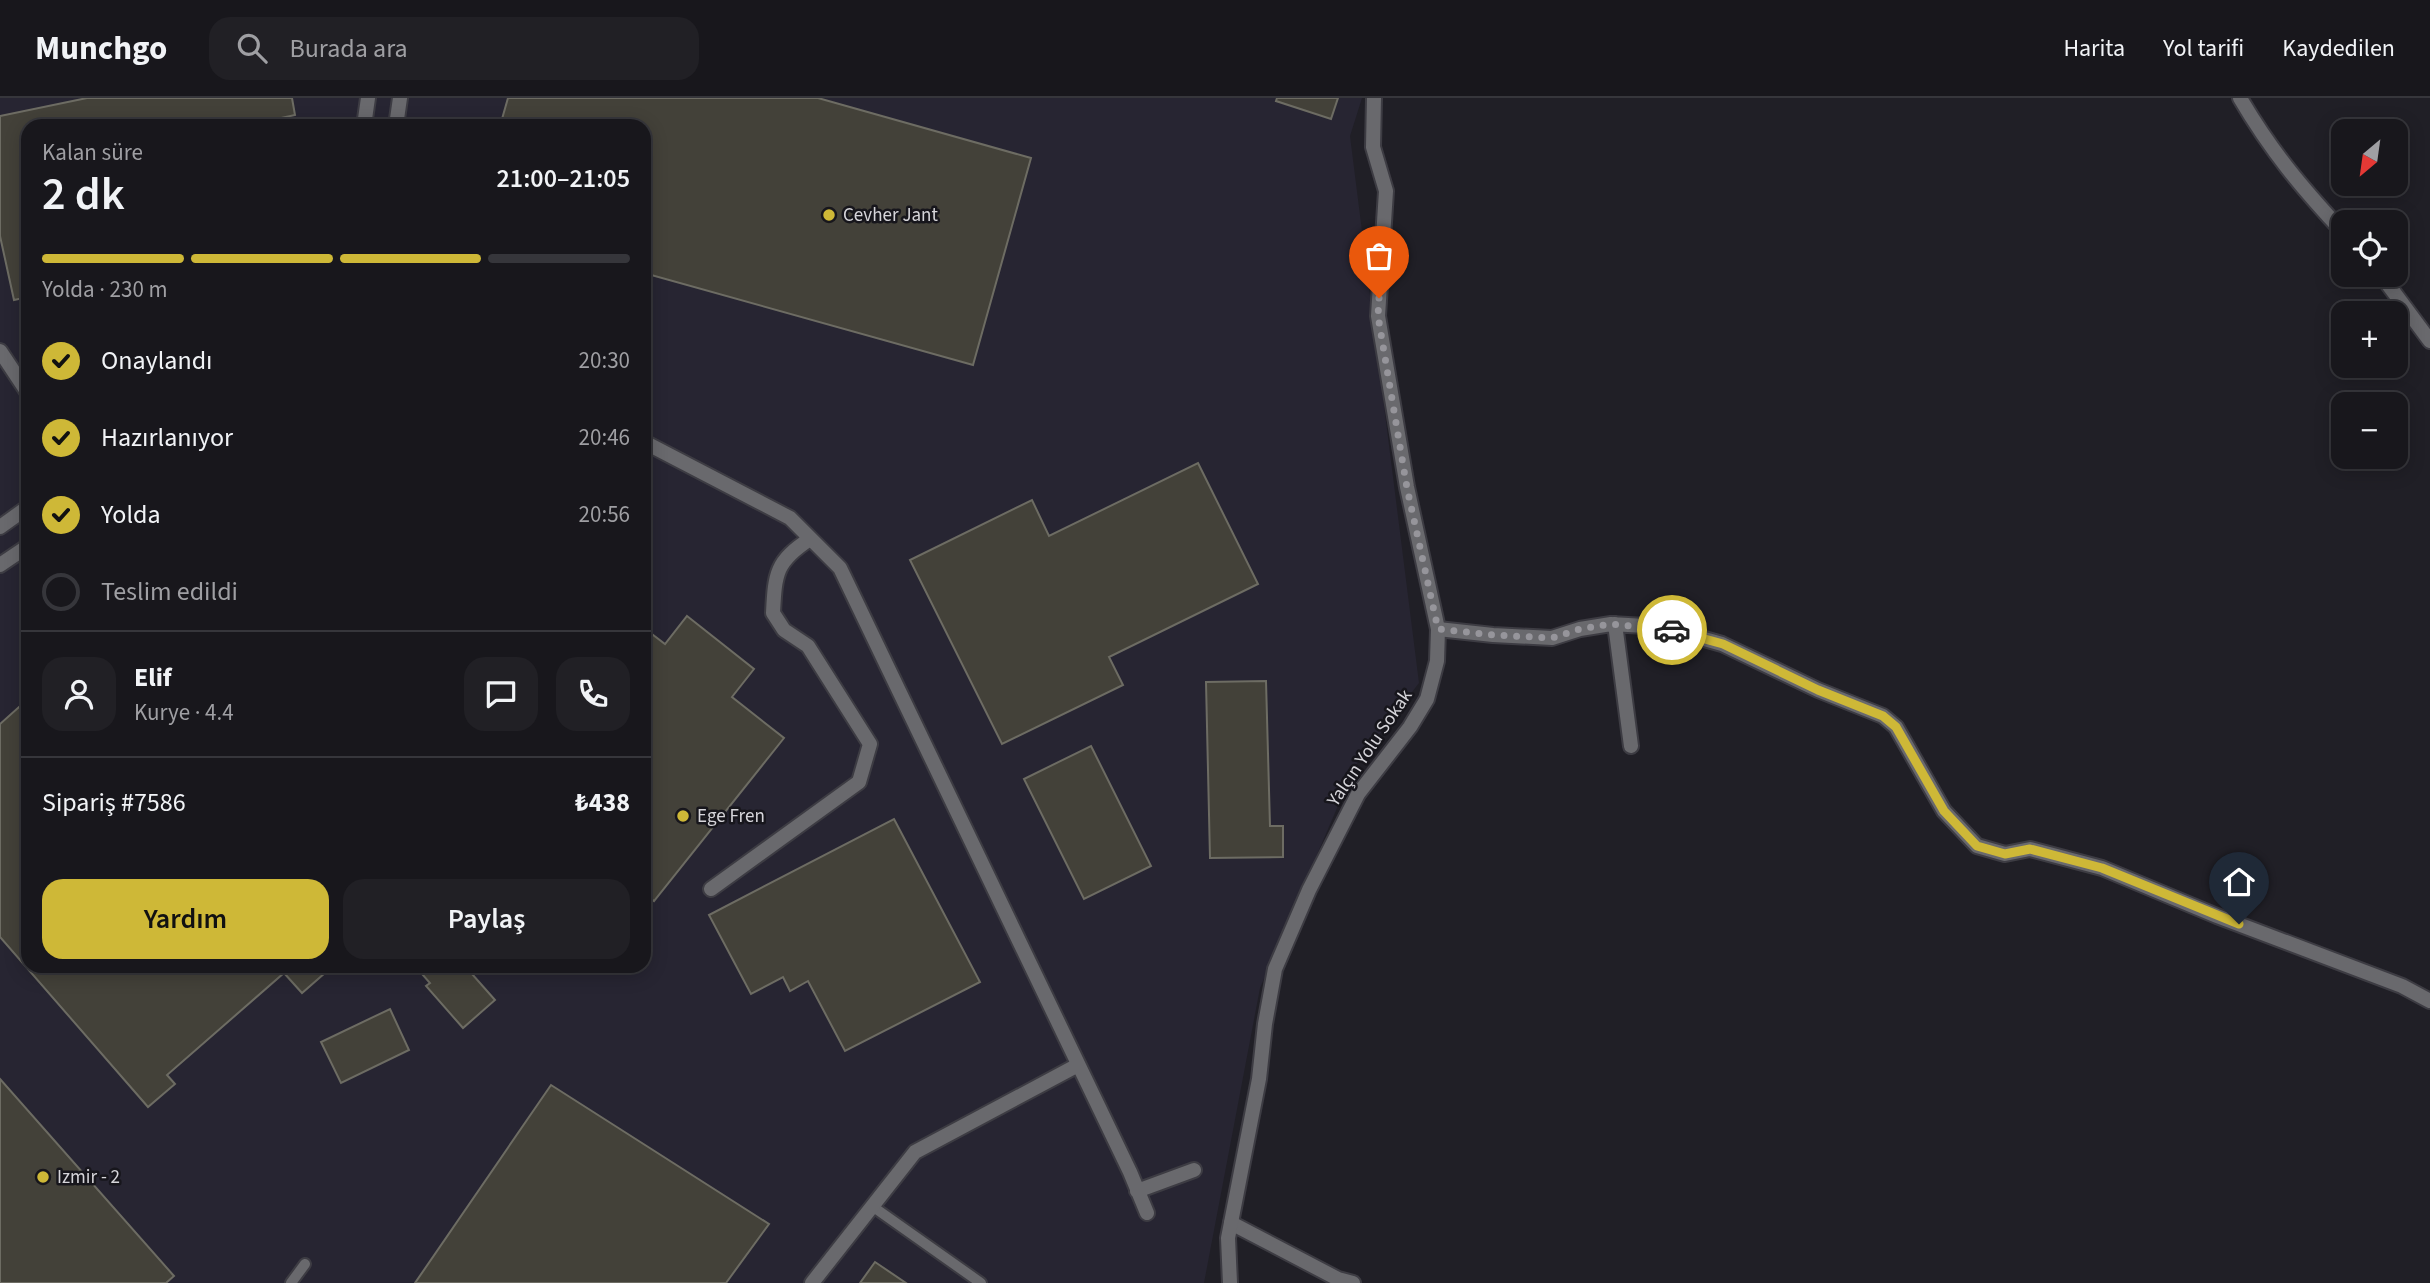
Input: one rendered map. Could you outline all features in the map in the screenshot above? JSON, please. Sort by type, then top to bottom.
[{"type":"street","points":[[366,119],[368,98]]},
{"type":"street","points":[[397,119],[400,98]]},
{"type":"street","name":"Yalçın Yolu Sokak","points":[[1230,1283],[1228,1238],[1259,1079],[1275,969],[1309,890],[1358,794],[1410,727],[1427,699],[1437,662],[1438,629],[1407,488],[1378,316],[1386,191],[1373,147],[1374,98]]},
{"type":"street","points":[[2240,98],[2266,141],[2295,180],[2331,219]]},
{"type":"street","points":[[2390,287],[2430,341]]},
{"type":"street","points":[[0,351],[21,382]]},
{"type":"street","points":[[651,446],[790,519],[840,568],[1138,1191],[1146,1213]]},
{"type":"street","points":[[0,527],[21,513]]},
{"type":"street","points":[[711,889],[859,782],[870,744],[808,646],[784,630],[773,613],[778,571],[789,553],[810,538]]},
{"type":"street","points":[[0,565],[21,551]]},
{"type":"street","points":[[1438,629],[1552,638],[1580,629],[1615,624],[1662,627],[1723,644],[1818,690],[1883,716],[1896,727],[1944,811],[1977,846],[2005,854],[2030,849],[2102,868],[2217,916],[2402,986],[2430,1001]]},
{"type":"street","points":[[1615,624],[1631,746]]},
{"type":"street","points":[[812,1283],[915,1152],[1078,1065]]},
{"type":"street","points":[[1138,1191],[1194,1170]]},
{"type":"street","points":[[1231,1223],[1338,1279],[1353,1283]]},
{"type":"lane","points":[[872,1206],[981,1283]]},
{"type":"lane","points":[[291,1283],[305,1264]]},
{"type":"shaded area","points":[[0,98],[1362,98],[1350,136],[1419,683],[1355,766],[1260,988],[1204,1283],[0,1283]]},
{"type":"building","points":[[87,98],[292,98],[295,115],[277,119],[21,119],[21,298],[14,300],[0,236],[0,116]]},
{"type":"building","name":"Cevher Jant","points":[[508,98],[818,98],[1031,158],[973,365],[651,275],[651,119],[502,119]]},
{"type":"building","points":[[1277,98],[1338,98],[1331,119],[1276,101]]},
{"type":"building","points":[[1198,463],[1258,584],[1109,657],[1123,685],[1002,744],[910,560],[1032,500],[1049,536]]},
{"type":"building","name":"Ege Fren","points":[[687,616],[754,669],[732,697],[784,738],[654,901],[651,899],[651,633],[665,644]]},
{"type":"building","points":[[1266,681],[1270,826],[1283,826],[1283,857],[1210,858],[1206,682]]},
{"type":"building","points":[[21,705],[21,961],[0,937],[0,724]]},
{"type":"building","points":[[1091,746],[1151,866],[1084,899],[1024,779]]},
{"type":"building","points":[[894,819],[980,982],[845,1051],[808,981],[790,991],[783,977],[751,994],[709,915]]},
{"type":"building","points":[[31,973],[284,973],[167,1075],[175,1084],[148,1107]]},
{"type":"building","points":[[284,973],[325,973],[302,993]]},
{"type":"building","points":[[421,973],[471,973],[495,1000],[463,1028],[426,986],[430,983]]},
{"type":"building","points":[[390,1009],[409,1050],[341,1083],[321,1042]]},
{"type":"building","name":"Izmir - 2","points":[[0,1079],[174,1276],[166,1283],[0,1283]]},
{"type":"building","points":[[551,1085],[769,1224],[726,1283],[415,1283]]},
{"type":"building","points":[[875,1262],[906,1283],[860,1283]]},
{"type":"way so far","points":[[1379,298],[1378,316],[1407,488],[1438,629],[1552,638],[1580,629],[1611,624],[1672,630]]},
{"type":"place","name":"Cevher Jant","points":[[829,215]]},
{"type":"place","name":"Ege Fren","points":[[683,816]]},
{"type":"place","name":"Izmir - 2","points":[[43,1177]]},
{"type":"route","points":[[1672,630],[1723,644],[1818,690],[1883,716],[1896,727],[1944,811],[1977,846],[2005,854],[2030,849],[2102,868],[2239,924]]}]
